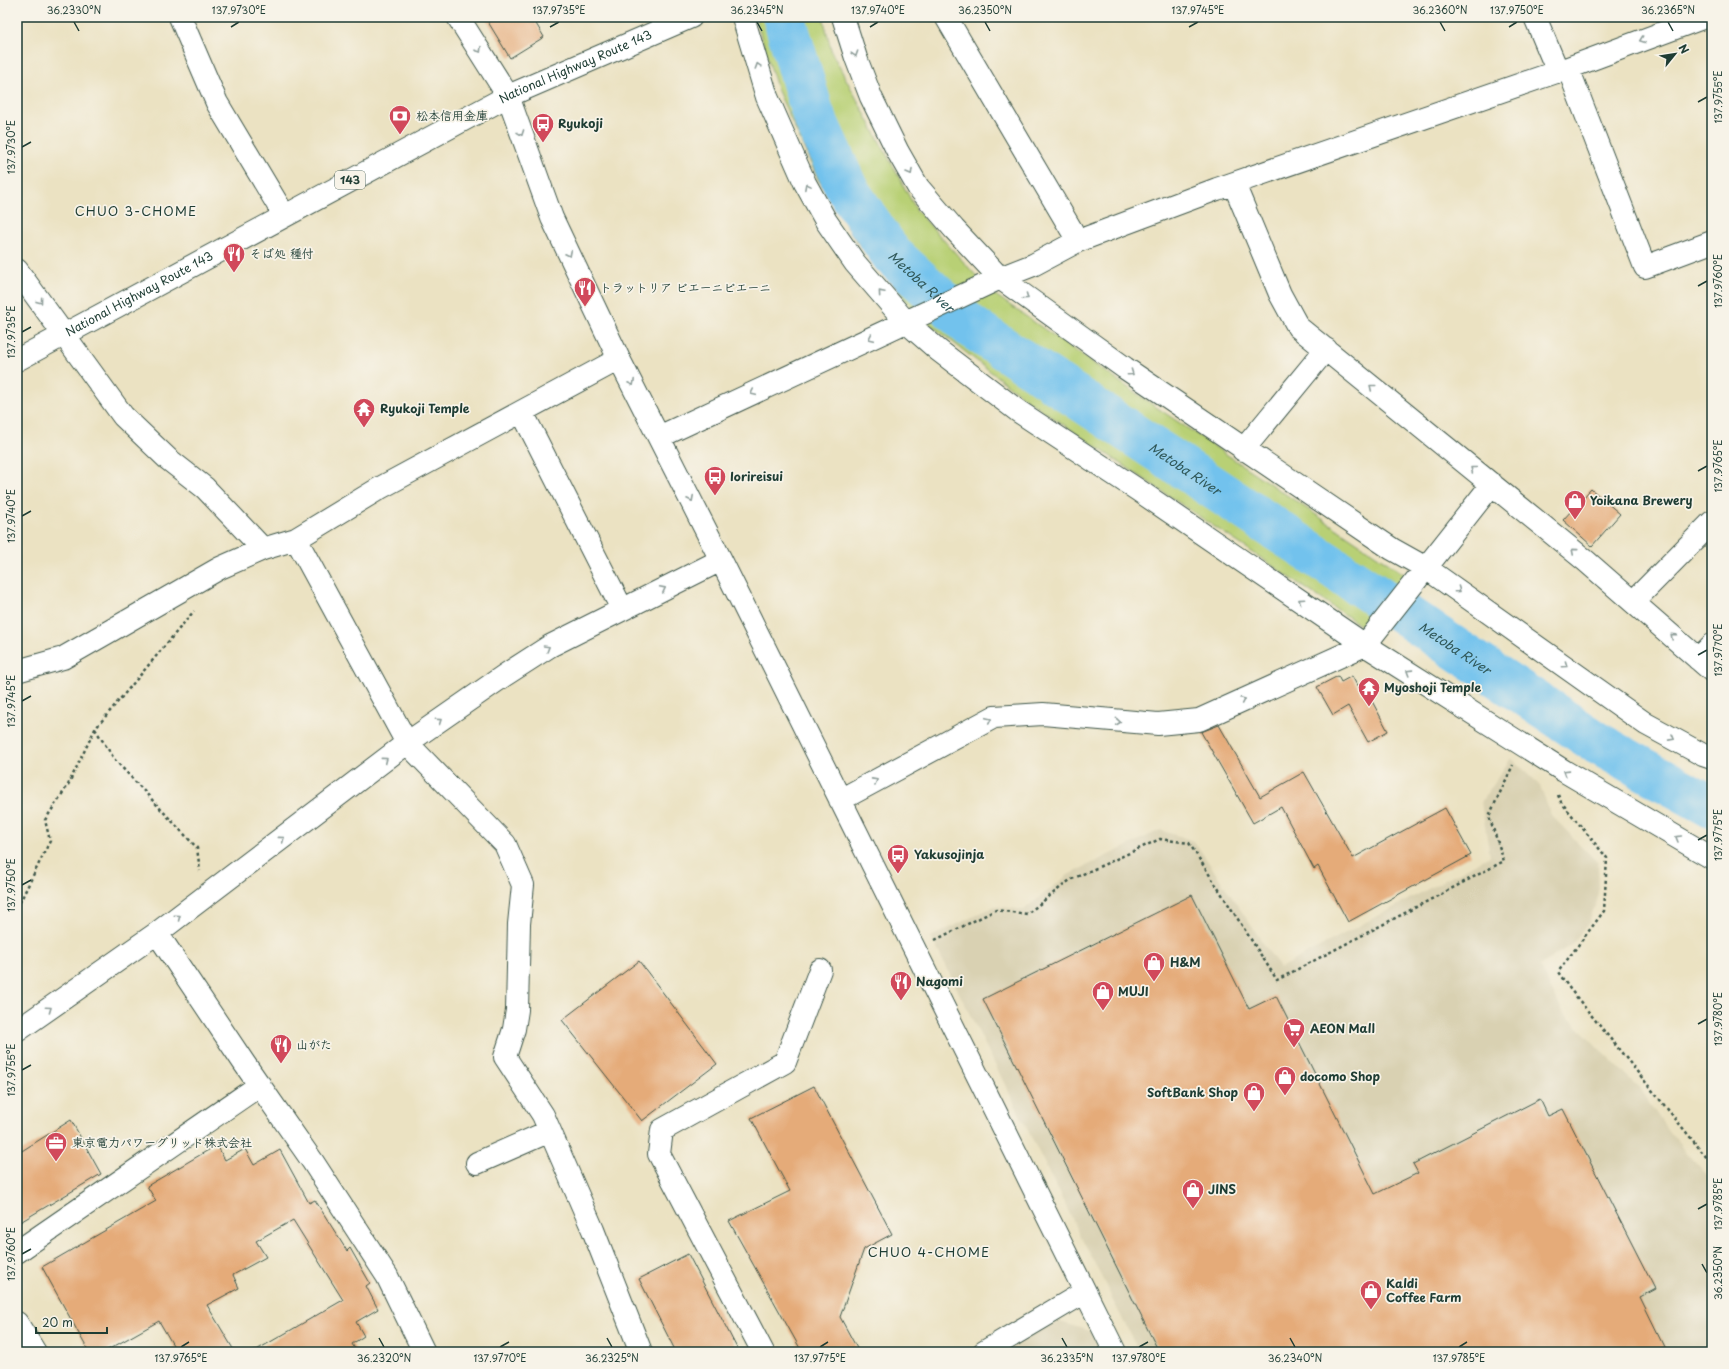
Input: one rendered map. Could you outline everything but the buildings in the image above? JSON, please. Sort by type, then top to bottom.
[{"type":"main road","points":[[180,17],[217,103],[284,215]]},
{"type":"main road","points":[[458,17],[508,96],[552,218],[619,359],[721,560],[1115,1352]]},
{"type":"main road","name":"National Highway Route 143","points":[[17,360],[284,215],[508,96],[691,17]]},
{"type":"main road","points":[[743,17],[767,97],[805,183],[826,221],[855,263],[938,350],[1018,411],[1369,640],[1564,771],[1712,858]]},
{"type":"main road","points":[[843,17],[856,58],[871,97],[898,152],[918,187],[996,280],[1243,450],[1392,549],[1422,573],[1646,724],[1703,755],[1712,758]]},
{"type":"main road","points":[[946,17],[1078,241]]},
{"type":"main road","points":[[1535,17],[1563,70],[1645,267],[1712,242]]},
{"type":"main road","points":[[659,437],[996,280],[1033,265],[1078,241],[1234,184],[1563,70],[1705,17]]},
{"type":"main road","points":[[1234,184],[1280,294],[1298,327],[1492,484],[1633,602],[1707,658]]},
{"type":"main road","points":[[17,270],[123,416],[168,459],[205,488],[263,549]]},
{"type":"main road","points":[[1243,450],[1326,350]]},
{"type":"main road","points":[[17,671],[63,658],[220,568],[263,549],[296,539],[380,488],[619,359]]},
{"type":"main road","points":[[522,412],[622,610]]},
{"type":"main road","points":[[840,800],[994,717],[1043,714],[1158,724],[1199,720],[1369,640],[1492,484]]},
{"type":"main road","points":[[1633,602],[1712,522]]},
{"type":"main road","points":[[296,539],[407,743],[505,844],[523,885],[519,924],[517,1010],[514,1029],[504,1057],[543,1115],[593,1230],[642,1352]]},
{"type":"main road","points":[[17,1031],[157,933],[407,743],[505,675],[550,646],[721,560]]},
{"type":"main road","points":[[157,933],[388,1276],[424,1352]]},
{"type":"main road","points":[[763,1352],[659,1154],[662,1130],[785,1062],[820,970]]},
{"type":"main road","points":[[17,1252],[260,1085]]},
{"type":"main road","points":[[477,1163],[550,1131]]},
{"type":"main road","points":[[984,1352],[1085,1292]]},
{"type":"main road","points":[[17,1323],[35,1352]]},
{"type":"path","points":[[17,908],[50,841],[45,820],[68,785],[96,729],[196,608]]},
{"type":"path","points":[[96,729],[115,760],[197,848],[204,898]]},
{"type":"path","points":[[934,940],[996,910],[1027,914],[1070,880],[1160,839],[1189,843],[1277,980],[1504,861],[1489,816],[1523,744]]},
{"type":"path","points":[[1564,771],[1555,789],[1561,802],[1607,858],[1604,911],[1558,972],[1570,989],[1712,1164]]},
{"type":"shaded area","name":"AEON Mall","points":[[1511,758],[1539,784],[1551,815],[1598,863],[1599,894],[1589,923],[1571,945],[1539,966],[1563,1012],[1638,1087],[1671,1135],[1712,1180],[1712,1352],[1139,1352],[931,937],[995,906],[1024,910],[1068,875],[1160,830],[1194,841],[1280,968],[1490,856],[1481,802]]},
{"type":"shaded area","points":[[1057,1321],[1093,1332],[1103,1352],[1004,1352]]},
{"type":"green space","points":[[755,17],[774,17],[804,115],[841,191],[888,260],[922,292],[1012,360],[1384,611],[1369,631],[1027,400],[927,322],[908,303],[856,241],[818,179],[778,91]]},
{"type":"green space","points":[[796,17],[823,17],[832,53],[917,211],[991,292],[1150,403],[1407,576],[1393,602],[942,296],[886,235],[848,177],[820,112]]},
{"type":"waterway","name":"Metoba River","points":[[784,17],[813,114],[847,189],[892,255],[970,326],[1599,744],[1712,807]]},
{"type":"place","name":"松本信用金庫","points":[[400,136]]},
{"type":"place","name":"Ryukoji","points":[[543,144]]},
{"type":"place","name":"そば処 種付","points":[[234,274]]},
{"type":"place","name":"トラットリア ビエーニビエーニ","points":[[585,308]]},
{"type":"place","name":"Ryukoji Temple","points":[[364,428]]},
{"type":"place","name":"Iorireisui","points":[[715,496]]},
{"type":"place","name":"Yoikana Brewery","points":[[1575,520]]},
{"type":"place","name":"Myoshoji Temple","points":[[1369,708]]},
{"type":"place","name":"Yakusojinja","points":[[898,874]]},
{"type":"place","name":"H&M","points":[[1154,982]]},
{"type":"place","name":"Nagomi","points":[[901,1002]]},
{"type":"place","name":"MUJI","points":[[1103,1012]]},
{"type":"place","name":"AEON Mall","points":[[1294,1048]]},
{"type":"place","name":"山がた","points":[[281,1064]]},
{"type":"place","name":"docomo Shop","points":[[1285,1096]]},
{"type":"place","name":"SoftBank Shop","points":[[1254,1112]]},
{"type":"place","name":"東京電力パワーグリッド株式会社","points":[[56,1162]]},
{"type":"place","name":"JINS","points":[[1193,1210]]},
{"type":"place","name":"Kaldi Coffee Farm","points":[[1371,1310]]},
{"type":"district","name":"CHUO 3-CHOME","points":[[136,211]]},
{"type":"district","name":"CHUO 4-CHOME","points":[[929,1252]]}]
